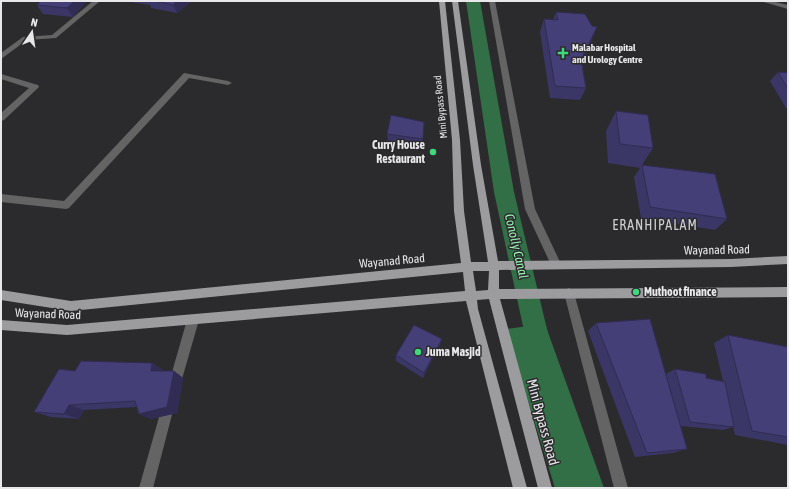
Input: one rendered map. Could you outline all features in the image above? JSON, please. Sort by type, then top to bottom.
[{"type":"main road","name":"Mini Bypass Road","points":[[442,1],[456,140],[459,211],[471,296]]},
{"type":"main road","name":"Mini Bypass Road","points":[[455,1],[476,157],[494,267],[493,294],[545,488]]},
{"type":"main road","name":"Wayanad Road","points":[[1,295],[71,306],[467,267],[556,264],[731,263],[788,260]]},
{"type":"main road","name":"Wayanad Road","points":[[1,325],[67,330],[493,294],[788,292]]},
{"type":"main road","points":[[471,296],[473,309],[520,488]]},
{"type":"street","points":[[1,57],[25,38],[54,37],[97,1]]},
{"type":"street","points":[[492,1],[530,209],[556,264]]},
{"type":"street","points":[[763,1],[788,7]]},
{"type":"street","points":[[1,198],[66,205],[187,75],[228,83]]},
{"type":"street","points":[[1,76],[35,87],[1,118]]},
{"type":"street","points":[[569,293],[621,488]]},
{"type":"street","points":[[146,488],[192,320]]},
{"type":"shaded area","points":[[545,324],[604,488],[555,488],[506,329]]},
{"type":"building","points":[[41,1],[74,1],[67,8],[37,5]]},
{"type":"building","points":[[155,1],[177,1],[173,5]]},
{"type":"building","points":[[556,12],[585,14],[592,26],[597,27],[581,60],[586,88],[555,86],[544,19],[558,20]]},
{"type":"building","points":[[778,72],[788,73],[788,89]]},
{"type":"building","points":[[616,111],[648,115],[653,148],[620,144]]},
{"type":"building","points":[[391,115],[424,122],[423,139],[387,134]]},
{"type":"building","points":[[642,165],[715,174],[727,219],[650,207]]},
{"type":"building","points":[[650,319],[687,449],[647,453],[596,323]]},
{"type":"building","points":[[414,325],[442,339],[424,373],[396,355]]},
{"type":"building","points":[[728,335],[788,347],[788,437],[752,431]]},
{"type":"building","points":[[81,361],[152,363],[151,371],[174,371],[167,407],[139,414],[135,401],[69,405],[64,414],[34,412],[59,369],[75,371]]},
{"type":"building","points":[[675,369],[706,374],[706,378],[725,382],[734,427],[690,422]]},
{"type":"waterway","name":"Conolly Canal","points":[[473,1],[504,192],[541,354]]},
{"type":"place","name":"Malabar Hospital and Urology Centre","points":[[563,53]]},
{"type":"place","name":"Curry House Restaurant","points":[[433,152]]},
{"type":"place","name":"Muthoot finance","points":[[636,292]]},
{"type":"place","name":"Juma Masjid","points":[[418,352]]},
{"type":"district","name":"ERANHIPALAM","points":[[655,225]]}]
